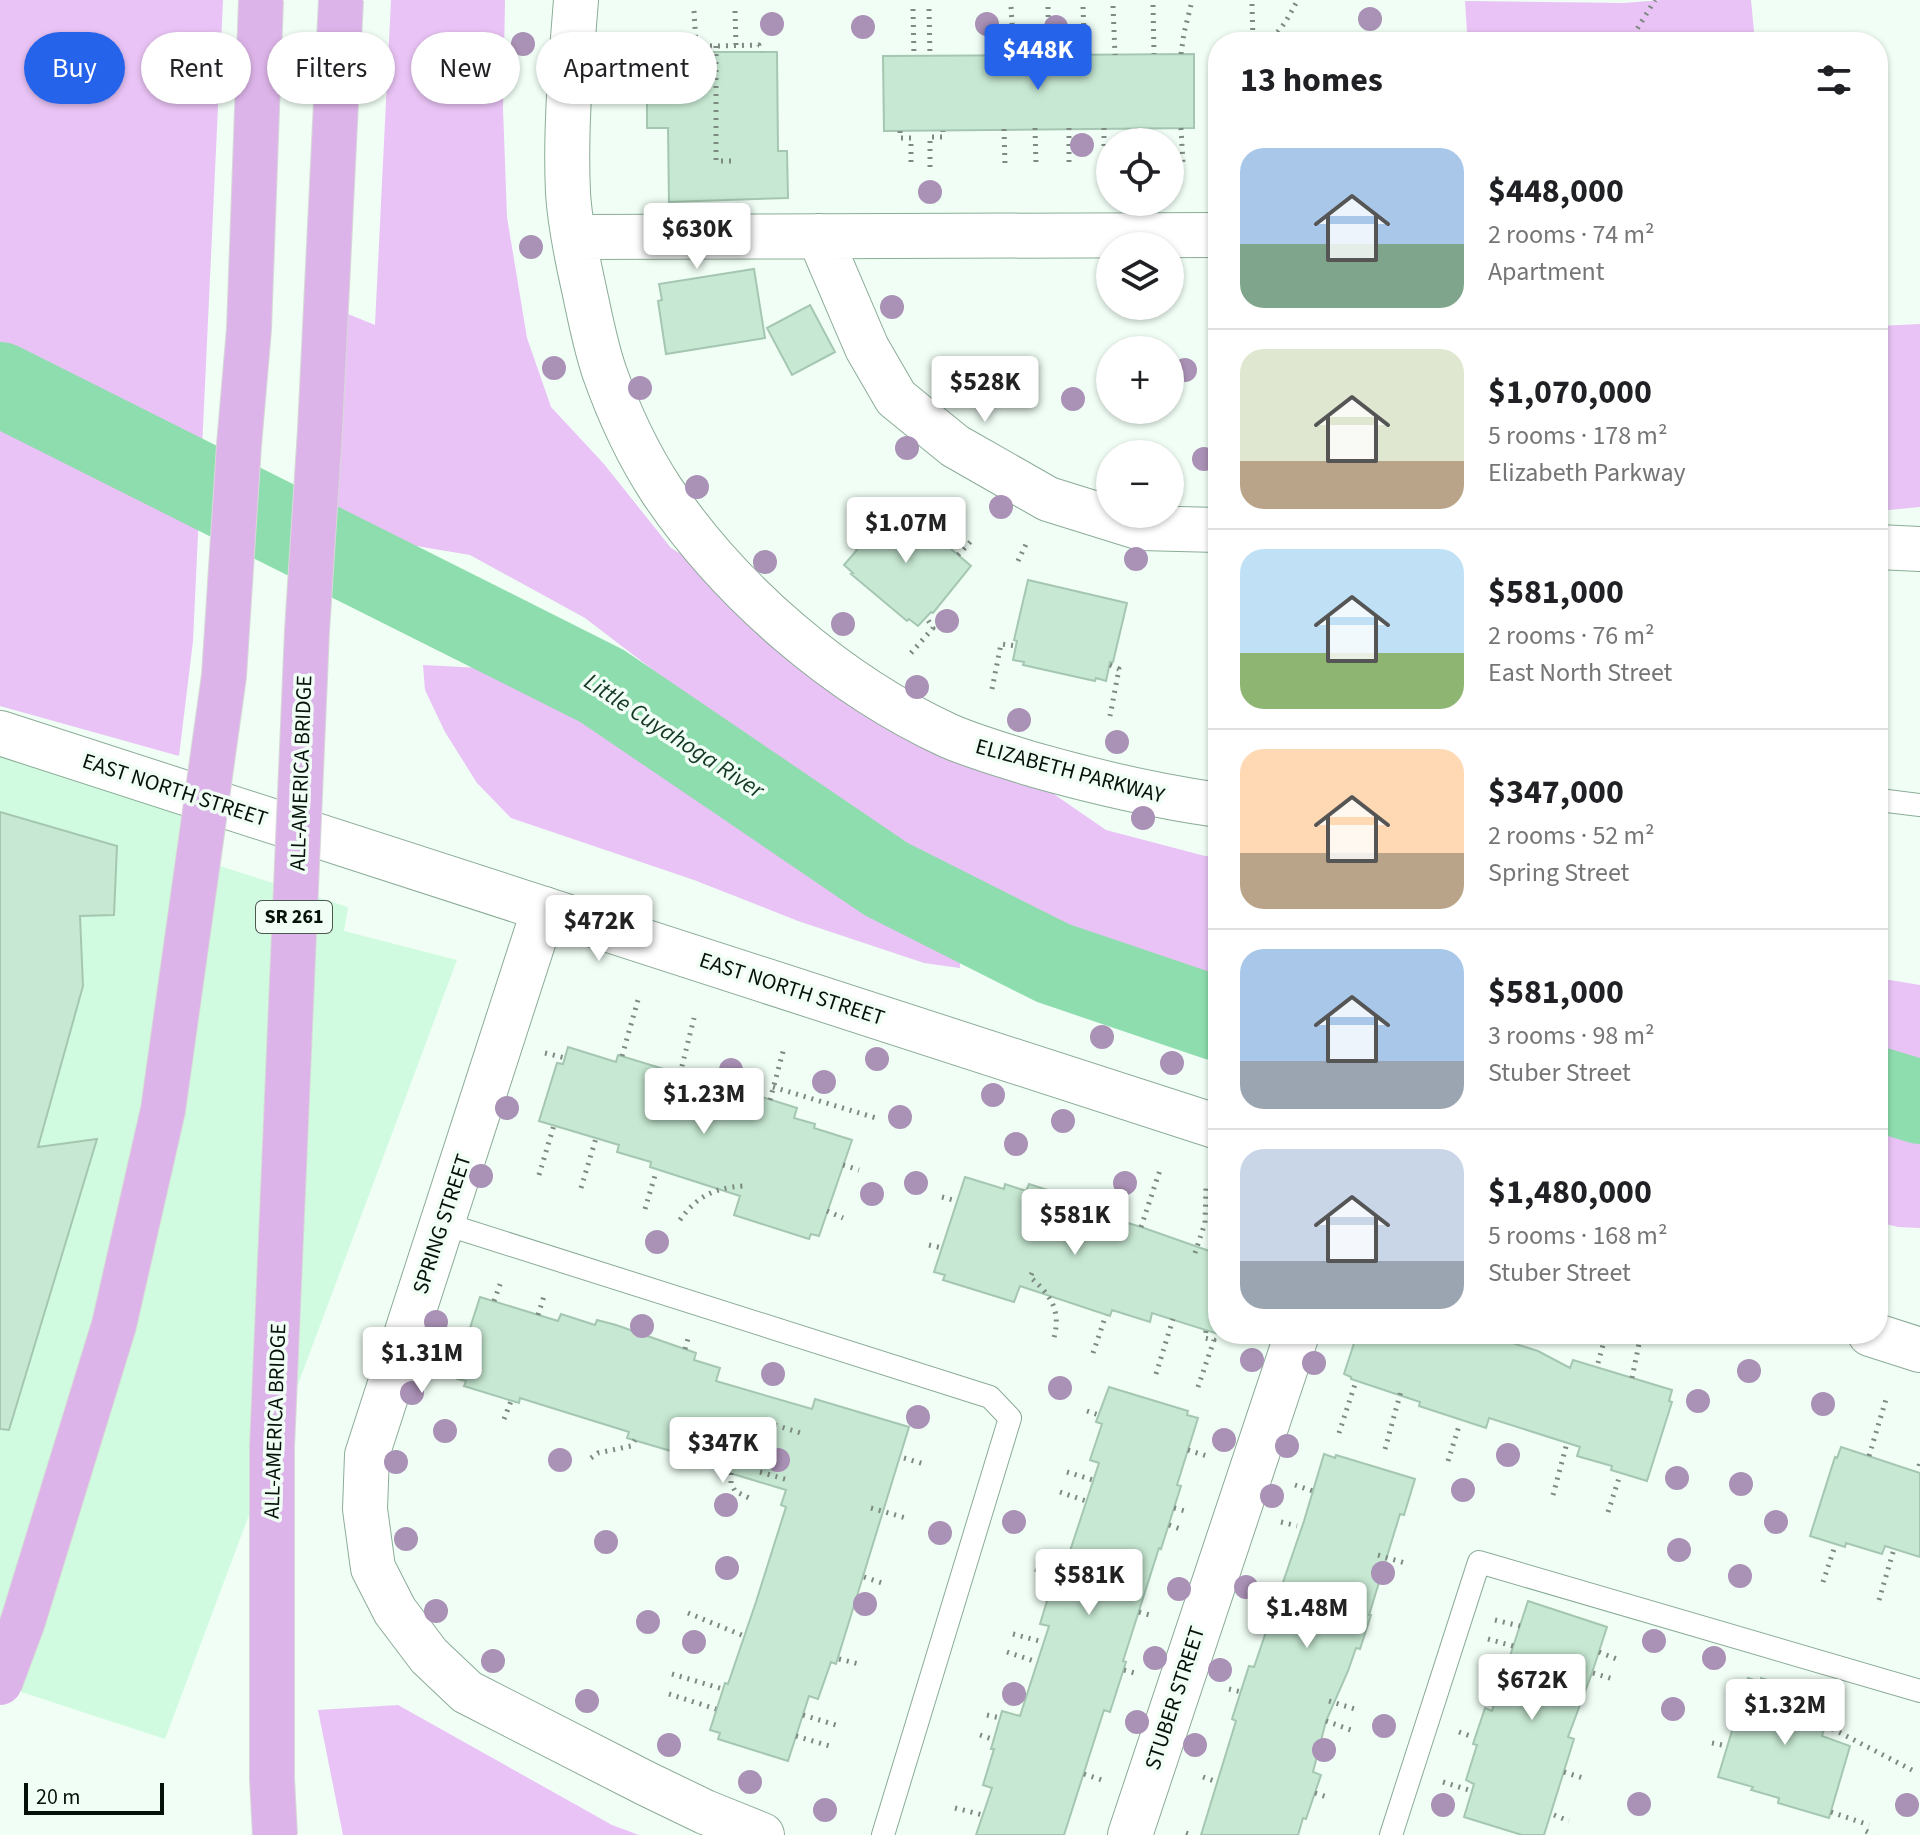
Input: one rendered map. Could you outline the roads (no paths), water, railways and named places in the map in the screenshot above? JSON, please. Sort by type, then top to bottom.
[{"type":"main road","points":[[0,1683],[23,1621],[114,1325],[163,1110],[224,676],[249,329],[261,0]]},
{"type":"main road","name":"ALL-AMERICA BRIDGE","points":[[275,1835],[272,1779],[272,1447],[306,645],[319,459],[341,0]]},
{"type":"street","name":"ELIZABETH PARKWAY","points":[[576,0],[567,119],[568,196],[594,336],[605,373],[643,456],[662,490],[697,538],[733,579],[805,645],[883,701],[948,735],[984,750],[1056,771],[1165,797],[1208,803]]},
{"type":"street","points":[[574,237],[1208,235]]},
{"type":"street","points":[[819,236],[867,348],[896,398],[955,446],[1048,499],[1141,528],[1208,530]]},
{"type":"street","points":[[1888,548],[1920,549]]},
{"type":"street","name":"EAST NORTH STREET","points":[[0,733],[1208,1124]]},
{"type":"street","name":"SPRING STREET","points":[[544,909],[367,1455],[365,1509],[373,1568],[395,1611],[429,1656],[467,1692],[647,1784],[762,1835]]},
{"type":"street","points":[[1888,1340],[1920,1350]]},
{"type":"street","name":"STUBER STREET","points":[[1130,1835],[1294,1344]]},
{"type":"lane","points":[[1888,801],[1920,805]]},
{"type":"lane","points":[[442,1223],[990,1397],[1010,1418],[883,1835]]},
{"type":"lane","points":[[1391,1835],[1479,1562],[1920,1691]]},
{"type":"waterway","name":"Little Cuyahoga River","points":[[0,384],[602,686],[886,879],[1053,963],[1208,1016]]},
{"type":"waterway","name":"Little Cuyahoga River","points":[[1888,1092],[1920,1102]]}]
